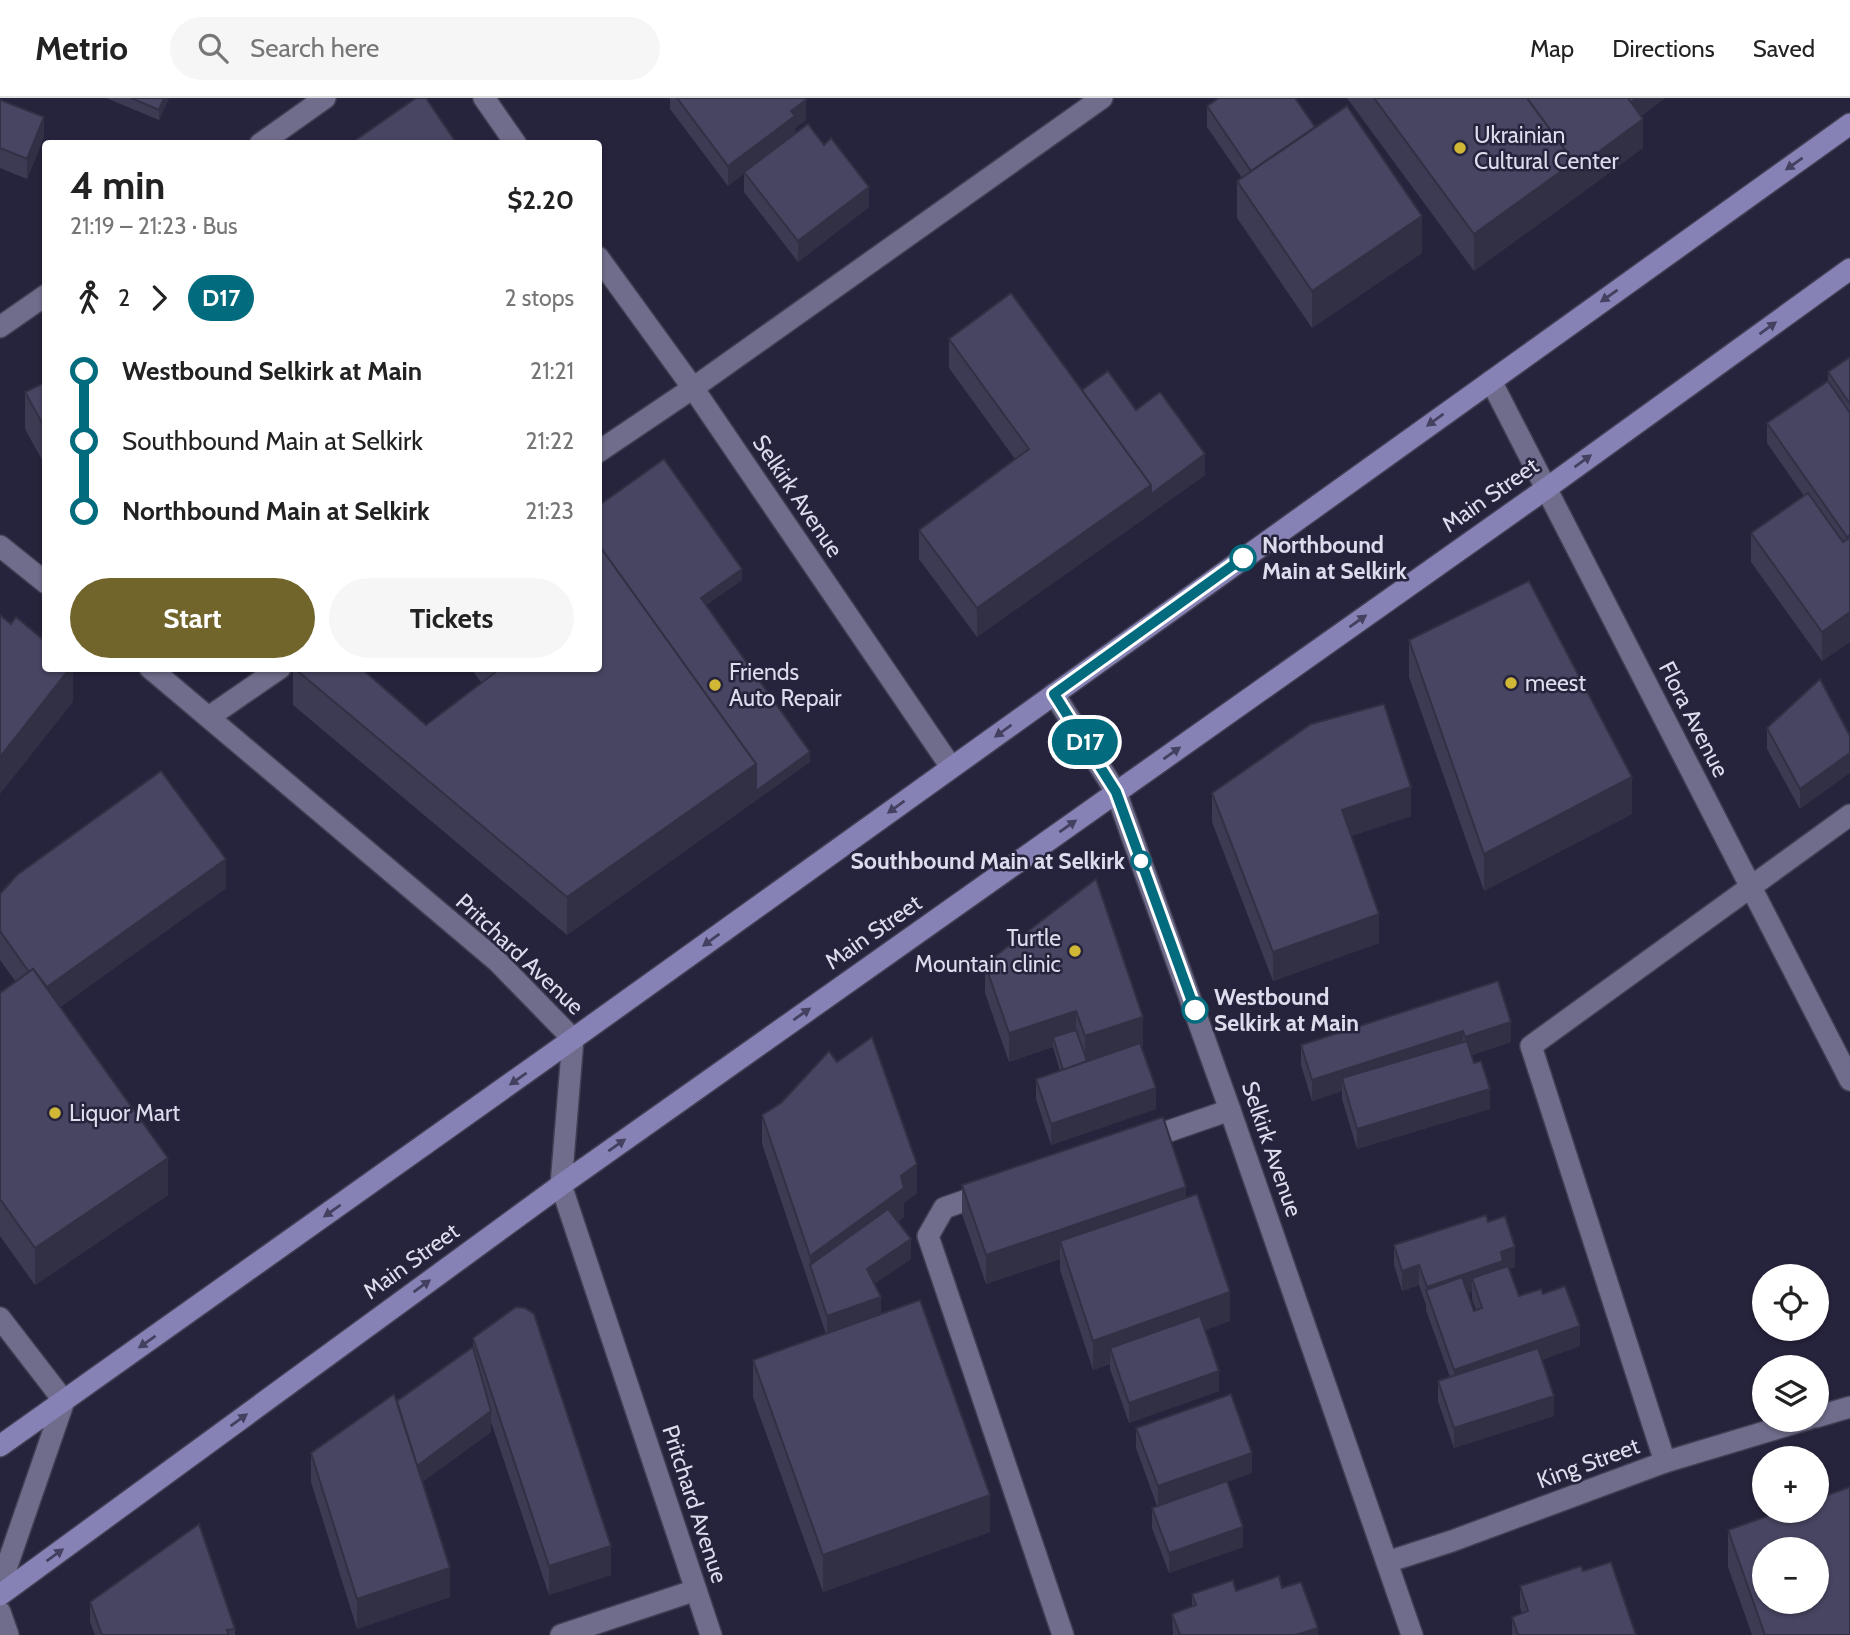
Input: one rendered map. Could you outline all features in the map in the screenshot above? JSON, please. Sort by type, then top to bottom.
[{"type":"main road","points":[[0,1447],[1850,124]]},
{"type":"main road","name":"Main Street","points":[[0,1595],[561,1185],[1547,488],[1850,269]]},
{"type":"street","points":[[266,140],[325,98]]},
{"type":"street","points":[[484,98],[513,140]]},
{"type":"street","points":[[602,449],[693,388],[1102,98]]},
{"type":"street","name":"Selkirk Avenue","points":[[602,263],[693,388],[951,767]]},
{"type":"street","points":[[0,327],[42,298]]},
{"type":"street","name":"Flora Avenue","points":[[1491,380],[1749,888],[1850,1080]]},
{"type":"street","points":[[0,546],[42,580]]},
{"type":"street","name":"Pritchard Avenue","points":[[155,672],[498,961],[573,1039],[561,1185],[711,1635]]},
{"type":"street","points":[[209,717],[274,672]]},
{"type":"street","name":"Selkirk Avenue","points":[[1054,694],[1116,792],[1230,1110],[1412,1635]]},
{"type":"street","points":[[1665,1462],[1531,1046],[1850,816]]},
{"type":"street","points":[[1127,1145],[1230,1110]]},
{"type":"street","points":[[1009,1185],[944,1208],[928,1236],[1063,1635]]},
{"type":"street","points":[[0,1318],[64,1401],[0,1586]]},
{"type":"street","points":[[1829,1413],[1850,1407]]},
{"type":"street","name":"King Street","points":[[1387,1562],[1465,1537],[1665,1462],[1765,1432]]},
{"type":"street","points":[[561,1635],[696,1590]]},
{"type":"street","points":[[0,1612],[8,1635]]},
{"type":"building","points":[[131,98],[164,98],[159,110]]},
{"type":"building","points":[[416,98],[426,98],[454,140],[356,140]]},
{"type":"building","points":[[677,98],[806,100],[791,111],[795,116],[728,166]]},
{"type":"building","points":[[1219,98],[1295,98],[1315,127],[1251,171],[1207,106]]},
{"type":"building","name":"Ukrainian Cultural Center","points":[[1374,98],[1527,98],[1574,162],[1474,234]]},
{"type":"building","points":[[1527,98],[1628,98],[1643,119],[1574,170],[1574,162]]},
{"type":"building","points":[[0,100],[44,117],[27,159],[0,148]]},
{"type":"building","points":[[1347,106],[1422,216],[1312,291],[1237,181]]},
{"type":"building","points":[[808,124],[824,145],[831,138],[869,187],[798,241],[744,172]]},
{"type":"building","points":[[1011,293],[1151,485],[977,608],[919,530],[1029,449],[949,339]]},
{"type":"building","points":[[1850,357],[1850,404],[1828,372]]},
{"type":"building","points":[[1108,371],[1136,410],[1160,392],[1205,454],[1151,494],[1151,485],[1082,390]]},
{"type":"building","points":[[1828,381],[1850,413],[1850,535],[1847,537],[1767,423]]},
{"type":"building","points":[[42,384],[42,423],[25,392]]},
{"type":"building","name":"Friends Auto Repair","points":[[664,459],[742,569],[701,598],[810,752],[756,791],[756,764],[602,550],[602,503]]},
{"type":"building","points":[[1808,493],[1843,542],[1850,537],[1850,612],[1822,632],[1751,533]]},
{"type":"building","points":[[602,550],[756,764],[567,897],[299,672],[366,672],[426,725],[496,672],[602,672]]},
{"type":"building","points":[[1529,581],[1632,777],[1484,854],[1409,640]]},
{"type":"building","points":[[0,615],[11,624],[16,617],[42,639],[42,672],[67,672],[0,757]]},
{"type":"building","points":[[1820,679],[1850,736],[1850,753],[1800,789],[1767,728]]},
{"type":"building","points":[[1384,704],[1411,787],[1342,810],[1379,914],[1273,952],[1212,793],[1311,724]]},
{"type":"building","points":[[161,771],[226,859],[47,987],[33,969],[29,972],[0,931],[0,894],[17,875]]},
{"type":"building","name":"Turtle Mountain clinic","points":[[1096,879],[1143,1017],[1085,1036],[1076,1011],[1009,1033],[985,964]]},
{"type":"building","name":"Liquor Mart","points":[[33,969],[168,1158],[35,1248],[0,1199],[0,993]]},
{"type":"building","points":[[1498,981],[1511,1022],[1465,1037],[1463,1031],[1312,1080],[1301,1045]]},
{"type":"building","points":[[1076,1030],[1087,1061],[1063,1070],[1053,1037]]},
{"type":"building","points":[[872,1037],[917,1164],[901,1176],[904,1188],[810,1256],[762,1115],[781,1103],[829,1051],[837,1062]]},
{"type":"building","points":[[1467,1041],[1474,1063],[1481,1061],[1490,1089],[1357,1129],[1342,1078]]},
{"type":"building","points":[[1140,1043],[1156,1088],[1051,1124],[1036,1079]]},
{"type":"building","points":[[1163,1117],[1186,1187],[986,1255],[962,1185]]},
{"type":"building","points":[[1197,1194],[1230,1292],[1093,1341],[1060,1241]]},
{"type":"building","points":[[888,1209],[911,1239],[867,1269],[881,1297],[827,1316],[810,1265]]},
{"type":"building","points":[[1486,1215],[1488,1222],[1505,1216],[1515,1247],[1501,1252],[1503,1261],[1427,1287],[1419,1265],[1402,1271],[1394,1245]]},
{"type":"building","points":[[1508,1266],[1519,1296],[1541,1289],[1543,1294],[1565,1286],[1580,1326],[1454,1370],[1426,1290],[1462,1277],[1474,1311],[1482,1308],[1472,1278]]},
{"type":"building","points":[[920,1300],[990,1495],[823,1555],[753,1360]]},
{"type":"building","points":[[516,1307],[525,1308],[534,1314],[611,1546],[549,1566],[473,1338]]},
{"type":"building","points":[[1200,1316],[1219,1371],[1129,1403],[1110,1348]]},
{"type":"building","points":[[473,1347],[491,1411],[417,1466],[397,1401]]},
{"type":"building","points":[[1538,1348],[1554,1396],[1454,1428],[1438,1381]]},
{"type":"building","points":[[394,1394],[450,1568],[357,1599],[311,1453]]},
{"type":"building","points":[[1231,1394],[1252,1453],[1158,1486],[1136,1428]]},
{"type":"building","points":[[1227,1481],[1243,1527],[1169,1553],[1152,1508]]},
{"type":"building","points":[[1850,1487],[1850,1635],[1765,1635],[1758,1614],[1829,1614],[1829,1537],[1752,1537],[1752,1598],[1728,1530],[1752,1522],[1829,1523],[1829,1494]]},
{"type":"building","points":[[199,1524],[235,1629],[227,1630],[229,1635],[102,1635],[90,1602]]},
{"type":"building","points":[[1611,1562],[1636,1635],[1518,1635],[1512,1617],[1528,1611],[1520,1586],[1581,1566],[1583,1571]]},
{"type":"building","points":[[1279,1576],[1282,1588],[1301,1582],[1318,1628],[1296,1635],[1180,1635],[1172,1614],[1196,1605],[1192,1594],[1233,1580],[1236,1591]]},
{"type":"bus line","name":"D17","points":[[1195,1010],[1116,792],[1054,694],[1243,558]]},
{"type":"place","name":"Ukrainian Cultural Center","points":[[1460,148]]},
{"type":"place","name":"Northbound Main at Selkirk","points":[[1243,558]]},
{"type":"place","name":"meest","points":[[1511,683]]},
{"type":"place","name":"Friends Auto Repair","points":[[715,685]]},
{"type":"place","name":"Southbound Main at Selkirk","points":[[1141,861]]},
{"type":"place","name":"Turtle Mountain clinic","points":[[1075,951]]},
{"type":"place","name":"Westbound Selkirk at Main","points":[[1195,1010]]},
{"type":"place","name":"Liquor Mart","points":[[55,1113]]}]
